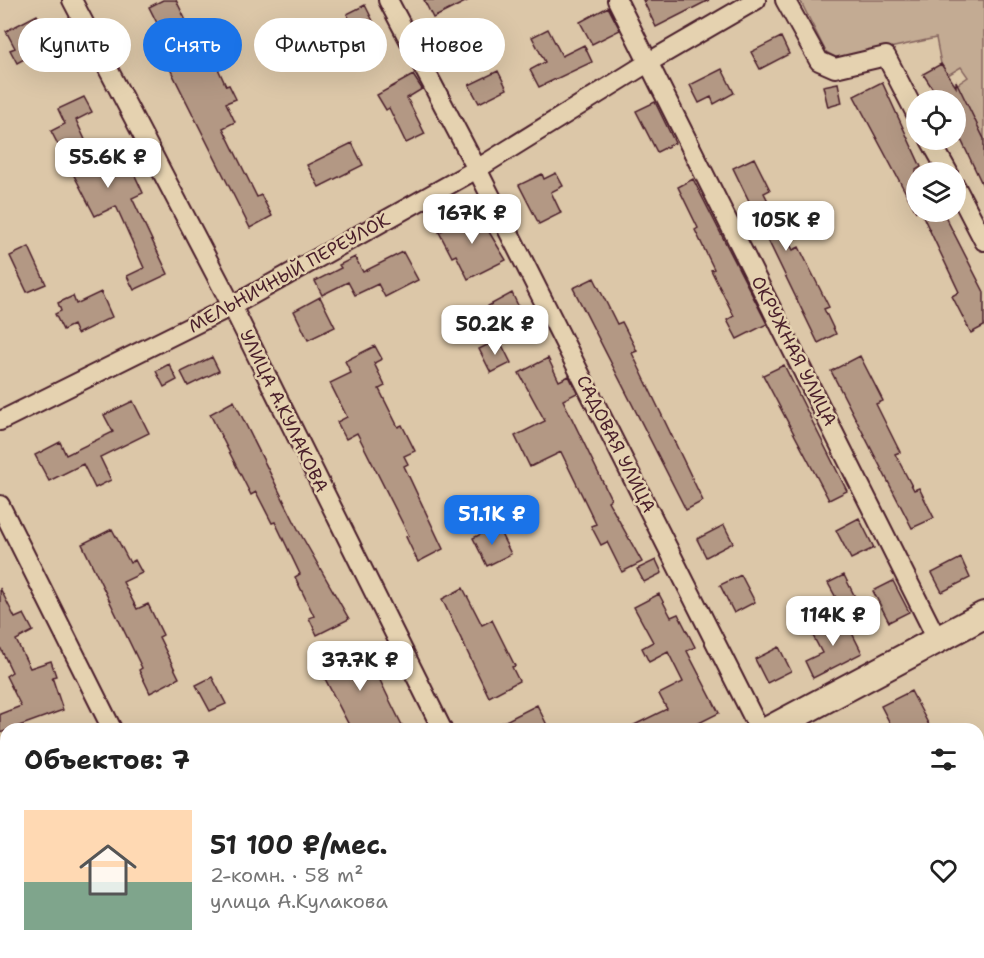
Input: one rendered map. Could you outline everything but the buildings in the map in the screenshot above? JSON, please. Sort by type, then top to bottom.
[{"type":"main road","points":[[781,723],[984,615]]},
{"type":"street","name":"УЛИЦА А.КУЛАКОВА","points":[[72,0],[232,306],[439,723]]},
{"type":"street","name":"САДОВАЯ УЛИЦА","points":[[388,0],[477,169],[756,723]]},
{"type":"street","name":"ОКРУЖНАЯ УЛИЦА","points":[[617,0],[937,639]]},
{"type":"street","name":"МЕЛЬНИЧНЫЙ ПЕРЕУЛОК","points":[[0,421],[232,306],[477,169],[649,62],[756,0]]},
{"type":"street","points":[[785,0],[819,61],[835,68],[886,56],[906,95]]},
{"type":"street","points":[[966,206],[984,241]]},
{"type":"street","points":[[0,505],[109,723]]},
{"type":"shaded area","points":[[800,0],[984,0],[984,139],[966,106],[966,90],[957,90],[955,86],[968,77],[961,67],[948,75],[941,64],[936,38],[839,59],[826,52]]}]
